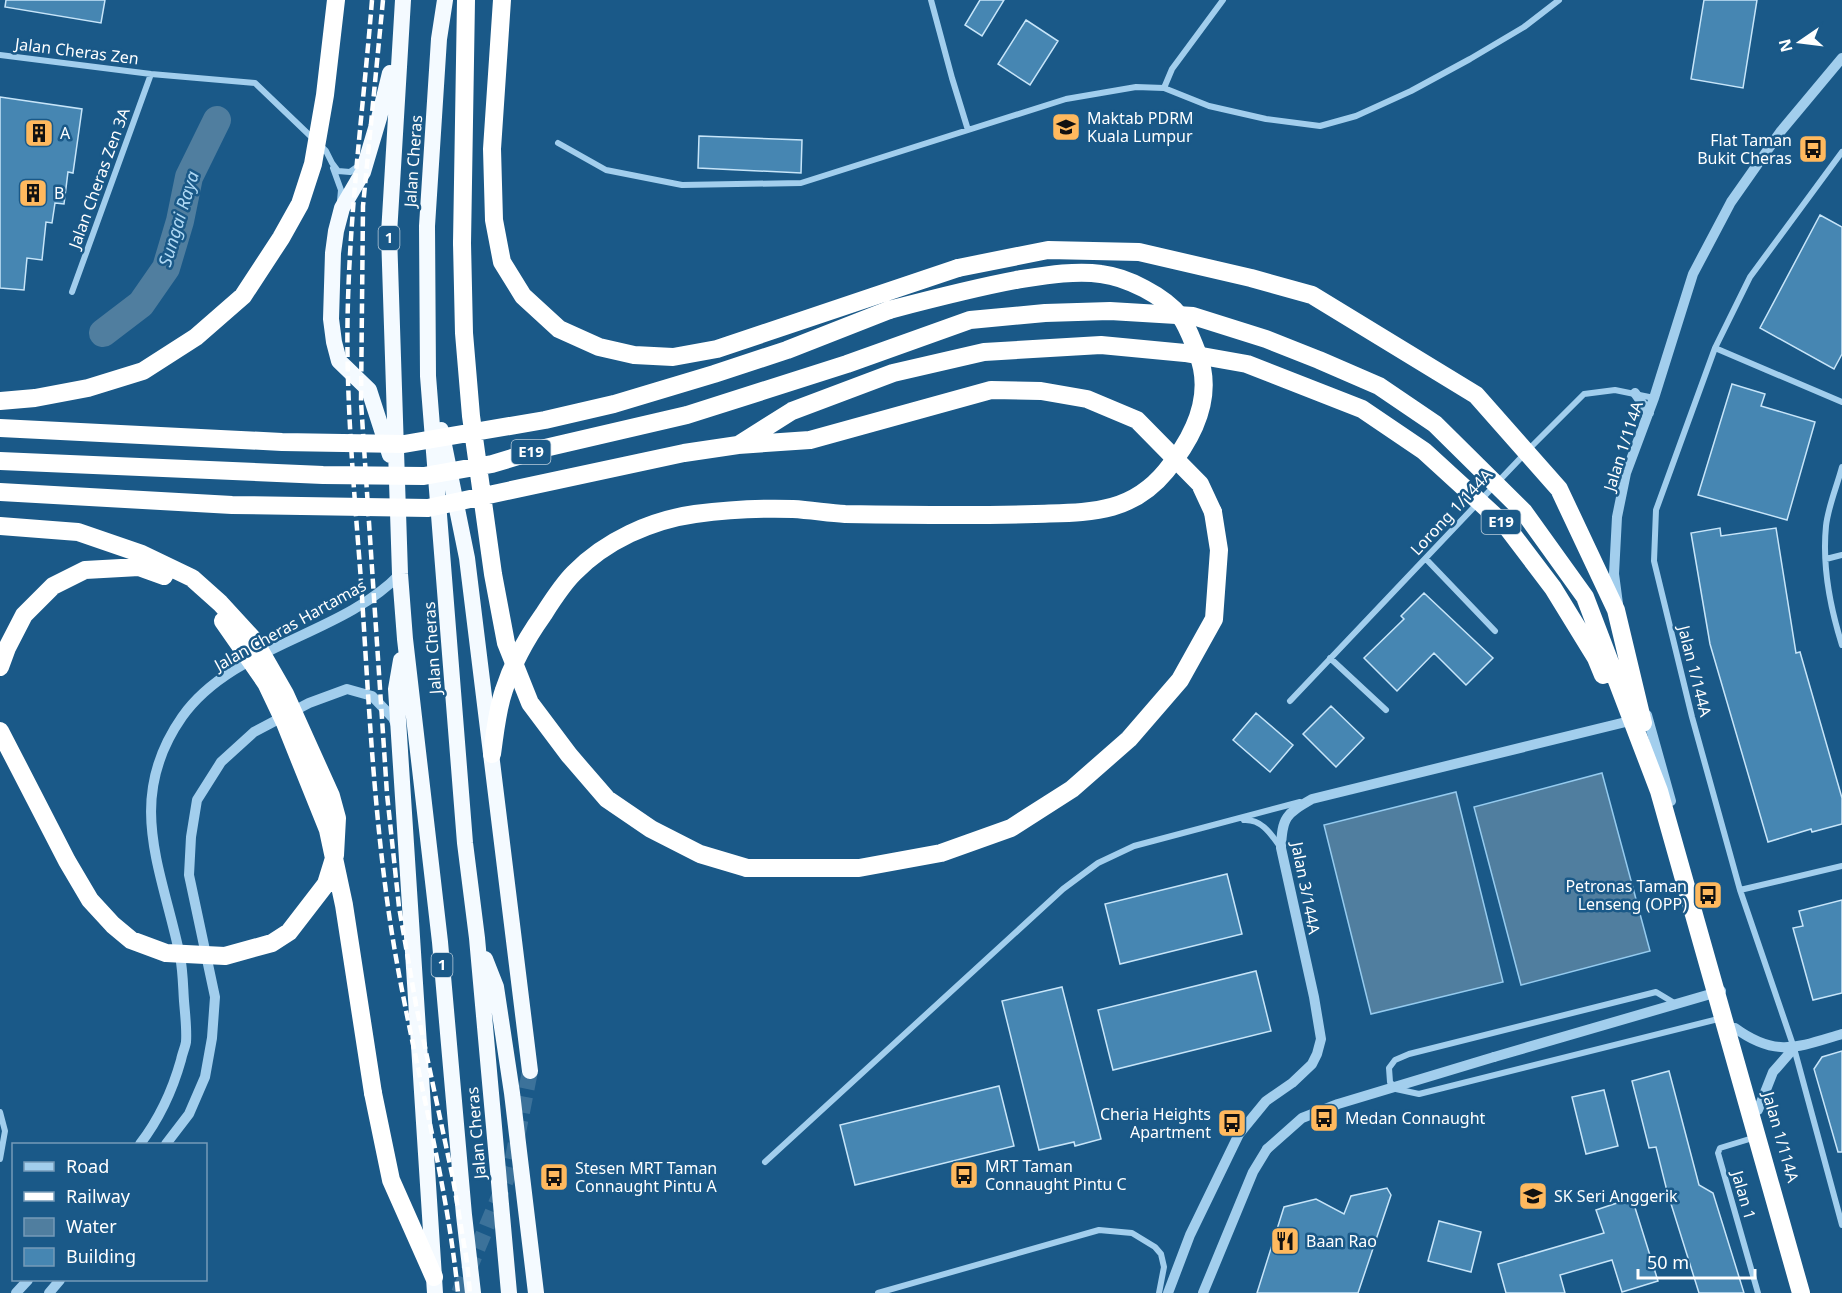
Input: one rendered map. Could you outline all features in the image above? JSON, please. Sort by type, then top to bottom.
[{"type":"highway","points":[[0,401],[34,398],[88,388],[143,371],[196,337],[243,296],[300,204],[310,174],[325,95],[336,0]]},
{"type":"highway","name":"Jalan Cheras","points":[[403,0],[389,234],[400,574],[405,639],[440,942],[473,1293]]},
{"type":"highway","name":"Jalan Cheras","points":[[445,0],[439,39],[427,226],[428,376],[464,831],[477,938],[509,1293]]},
{"type":"highway","points":[[466,0],[462,243],[464,333],[470,404],[493,574],[506,643],[530,703],[569,755],[607,799],[651,829],[700,855],[747,868],[859,868],[941,853],[1011,828],[1072,789],[1129,739],[1180,680],[1214,619],[1219,550],[1213,512],[1200,484],[1137,420],[1087,399],[1041,391],[991,390],[810,440],[738,445]]},
{"type":"highway","points":[[502,0],[492,149],[494,220],[502,261],[523,296],[559,329],[599,347],[634,355],[673,357],[717,349],[958,268],[1048,250],[1139,252],[1312,295],[1476,396],[1559,489],[1616,610],[1659,791]]},
{"type":"highway","points":[[398,476],[369,390],[339,361],[331,319],[336,231],[342,208],[363,172],[368,157],[400,27]]},
{"type":"highway","points":[[0,428],[282,442],[404,444],[545,420],[615,404],[787,350],[889,310],[966,289],[1050,274],[1101,274],[1133,284],[1162,299],[1180,316],[1203,364],[1204,391],[1200,414],[1191,436],[1179,455],[1155,484],[1137,498],[1085,512],[854,514],[793,509],[694,514],[647,526],[608,546],[574,573],[552,601],[516,656],[502,694],[492,754]]},
{"type":"highway","name":"E19","points":[[0,461],[323,475],[424,476],[492,464],[545,448],[687,415],[846,364],[970,320],[1045,313],[1110,311],[1193,316],[1266,339],[1379,386],[1435,424],[1524,512],[1585,597],[1659,791],[1799,1293]]},
{"type":"highway","name":"E19","points":[[0,492],[232,505],[428,508],[684,453],[738,445],[792,411],[893,373],[984,352],[1101,345],[1185,353],[1247,364],[1362,409],[1424,451],[1506,526],[1553,588],[1600,669],[1656,795],[1799,1293]]},
{"type":"highway","points":[[428,376],[450,468],[467,558],[530,1071]]},
{"type":"highway","points":[[0,526],[78,531],[142,554],[192,578],[220,603],[254,640],[285,694],[331,796],[337,818],[335,855],[326,884],[289,932],[272,943],[225,956],[194,956],[166,953],[131,940],[113,925],[90,900],[67,861],[0,731]]},
{"type":"highway","points":[[0,667],[24,615],[53,586],[85,570],[139,567],[184,584],[214,609],[266,683],[285,723],[328,830],[344,905],[373,1093],[391,1180],[435,1285]]},
{"type":"highway","points":[[405,639],[396,689],[435,1285]]},
{"type":"highway","points":[[477,938],[496,987],[512,1093],[536,1293]]},
{"type":"street","points":[[931,0],[968,130]]},
{"type":"street","points":[[1164,88],[1172,69],[1223,0]]},
{"type":"street","points":[[558,143],[606,170],[682,184],[801,183],[1066,99],[1136,87],[1164,88],[1209,106],[1266,119],[1320,126],[1356,116],[1411,91],[1524,27],[1559,0]]},
{"type":"street","name":"Jalan Cheras Zen","points":[[0,55],[151,74],[255,83],[327,151],[332,164],[338,171],[350,172],[368,157]]},
{"type":"street","name":"Jalan 1/114A","points":[[1810,1293],[1648,717],[1618,604],[1614,574],[1617,517],[1626,473],[1649,413],[1693,274],[1731,202],[1781,131],[1842,58]]},
{"type":"street","name":"Jalan Cheras Zen 3A","points":[[72,291],[151,74]]},
{"type":"street","points":[[327,151],[341,190],[336,231]]},
{"type":"street","name":"Jalan 1/144A","points":[[1842,152],[1750,277],[1715,348],[1656,510],[1654,561],[1692,717],[1740,890],[1794,1048],[1842,1225]]},
{"type":"street","points":[[1715,348],[1842,402]]},
{"type":"street","name":"Lorong 1/144A","points":[[1290,701],[1584,394],[1615,390],[1654,398]]},
{"type":"street","points":[[1635,393],[1649,413]]},
{"type":"street","points":[[1842,468],[1826,524],[1826,559],[1831,610],[1842,645]]},
{"type":"street","points":[[1826,559],[1842,555]]},
{"type":"street","points":[[1426,559],[1495,631]]},
{"type":"street","name":"Jalan Cheras Hartamas","points":[[141,1143],[156,1123],[175,1082],[186,1042],[181,958],[154,849],[150,812],[153,778],[167,743],[183,716],[205,692],[220,681],[266,653],[354,608],[385,589],[400,574]]},
{"type":"street","points":[[1330,657],[1386,710]]},
{"type":"street","points":[[167,1143],[189,1114],[205,1077],[212,1038],[215,997],[189,875],[191,837],[198,800],[221,762],[254,732],[309,703],[347,689],[372,696],[393,718],[400,734]]},
{"type":"street","name":"Jalan 3/144A","points":[[1168,1293],[1190,1235],[1239,1134],[1266,1101],[1292,1083],[1312,1064],[1321,1039],[1281,848],[1282,826],[1292,811],[1312,799],[1648,717]]},
{"type":"street","points":[[765,1162],[1063,889],[1098,863],[1134,846],[1312,799]]},
{"type":"street","points":[[1237,820],[1250,820],[1265,826],[1281,848]]},
{"type":"street","points":[[1740,890],[1842,866]]},
{"type":"street","points":[[1203,1293],[1253,1172],[1267,1149],[1302,1118],[1338,1104],[1724,990]]},
{"type":"street","points":[[1677,1004],[1656,992],[1409,1054],[1395,1060],[1389,1068],[1390,1082],[1396,1089],[1419,1094],[1732,1016]]},
{"type":"street","points":[[1735,1028],[1752,1040],[1794,1048],[1842,1034]]},
{"type":"street","points":[[1758,1110],[1773,1072],[1794,1048]]},
{"type":"street","points":[[0,1112],[5,1131],[0,1159]]},
{"type":"street","name":"Jalan 1","points":[[1758,1293],[1718,1153],[1720,1148],[1726,1145],[1764,1134]]},
{"type":"street","points":[[878,1293],[1099,1230],[1132,1233],[1155,1247],[1161,1254],[1164,1267],[1159,1293]]},
{"type":"street","points":[[17,1292],[29,1281]]},
{"type":"street","points":[[49,1293],[59,1281]]},
{"type":"water","points":[[1602,773],[1650,951],[1521,985],[1474,807]]},
{"type":"water","points":[[1456,792],[1503,982],[1371,1014],[1324,825]]},
{"type":"building","points":[[6,0],[105,0],[101,23],[5,7]]},
{"type":"building","points":[[980,0],[1004,0],[982,36],[965,25]]},
{"type":"building","points":[[1704,0],[1757,0],[1743,88],[1691,79]]},
{"type":"building","points":[[1026,20],[1058,41],[1030,85],[998,64]]},
{"type":"building","points":[[0,97],[82,109],[73,173],[68,172],[64,204],[55,203],[52,223],[46,222],[42,260],[27,258],[24,290],[0,288]]},
{"type":"building","points":[[699,136],[802,140],[801,173],[698,168]]},
{"type":"building","points":[[1820,215],[1842,227],[1842,354],[1834,369],[1760,328]]},
{"type":"building","points":[[1732,384],[1765,394],[1761,406],[1815,422],[1787,520],[1698,495]]},
{"type":"building","points":[[1720,528],[1721,536],[1776,528],[1796,653],[1800,652],[1842,798],[1842,824],[1812,832],[1811,829],[1768,842],[1710,644],[1691,533]]},
{"type":"building","points":[[1424,593],[1493,658],[1466,685],[1434,653],[1397,691],[1364,658],[1404,619],[1401,616]]},
{"type":"building","points":[[1331,706],[1364,738],[1336,767],[1303,734]]},
{"type":"building","points":[[1256,713],[1293,745],[1270,772],[1233,740]]},
{"type":"building","points":[[1227,874],[1242,934],[1120,964],[1105,904]]},
{"type":"building","points":[[1842,900],[1842,993],[1813,1000],[1793,928],[1803,926],[1799,911]]},
{"type":"building","points":[[1256,971],[1271,1031],[1113,1070],[1098,1010]]},
{"type":"building","points":[[1062,987],[1101,1139],[1075,1146],[1074,1142],[1039,1150],[1002,1001]]},
{"type":"building","points":[[1842,1051],[1842,1152],[1838,1152],[1814,1069],[1822,1057]]},
{"type":"building","points":[[1669,1071],[1699,1185],[1713,1193],[1744,1293],[1699,1293],[1667,1191],[1656,1147],[1649,1148],[1632,1081]]},
{"type":"building","points":[[999,1086],[1014,1146],[855,1185],[840,1125]]},
{"type":"building","points":[[1604,1090],[1618,1146],[1586,1154],[1572,1097]]},
{"type":"building","points":[[1387,1188],[1391,1195],[1358,1293],[1257,1293],[1284,1207],[1316,1199],[1344,1214],[1351,1196]]},
{"type":"building","points":[[1632,1198],[1658,1281],[1622,1292],[1612,1260],[1560,1275],[1565,1293],[1506,1293],[1498,1264],[1604,1233],[1596,1210]]},
{"type":"building","points":[[1439,1221],[1481,1232],[1471,1272],[1428,1261]]},
{"type":"waterway","name":"Sungai Raya","points":[[103,333],[141,304],[166,268],[180,221],[189,177],[217,120]]},
{"type":"tunnel","points":[[459,1293],[511,1168],[530,1071]]},
{"type":"railway","points":[[372,0],[355,187],[348,300],[347,335],[353,476],[375,785],[388,907],[444,1196],[458,1293]]},
{"type":"railway","points":[[383,0],[363,206],[361,402],[387,794],[399,907],[416,1005],[453,1179],[470,1293]]},
{"type":"place","name":"Maktab PDRM Kuala Lumpur","points":[[1066,127]]},
{"type":"place","name":"A","points":[[39,133]]},
{"type":"place","name":"Flat Taman Bukit Cheras","points":[[1813,149]]},
{"type":"place","name":"B","points":[[33,193]]},
{"type":"place","name":"Petronas Taman Lenseng (OPP)","points":[[1708,895]]},
{"type":"place","name":"Medan Connaught","points":[[1324,1118]]},
{"type":"place","name":"Cheria Heights Apartment","points":[[1232,1123]]},
{"type":"place","name":"MRT Taman Connaught Pintu C","points":[[964,1175]]},
{"type":"place","name":"Stesen MRT Taman Connaught Pintu A","points":[[554,1177]]},
{"type":"place","name":"SK Seri Anggerik","points":[[1533,1196]]},
{"type":"place","name":"Baan Rao","points":[[1285,1241]]}]
